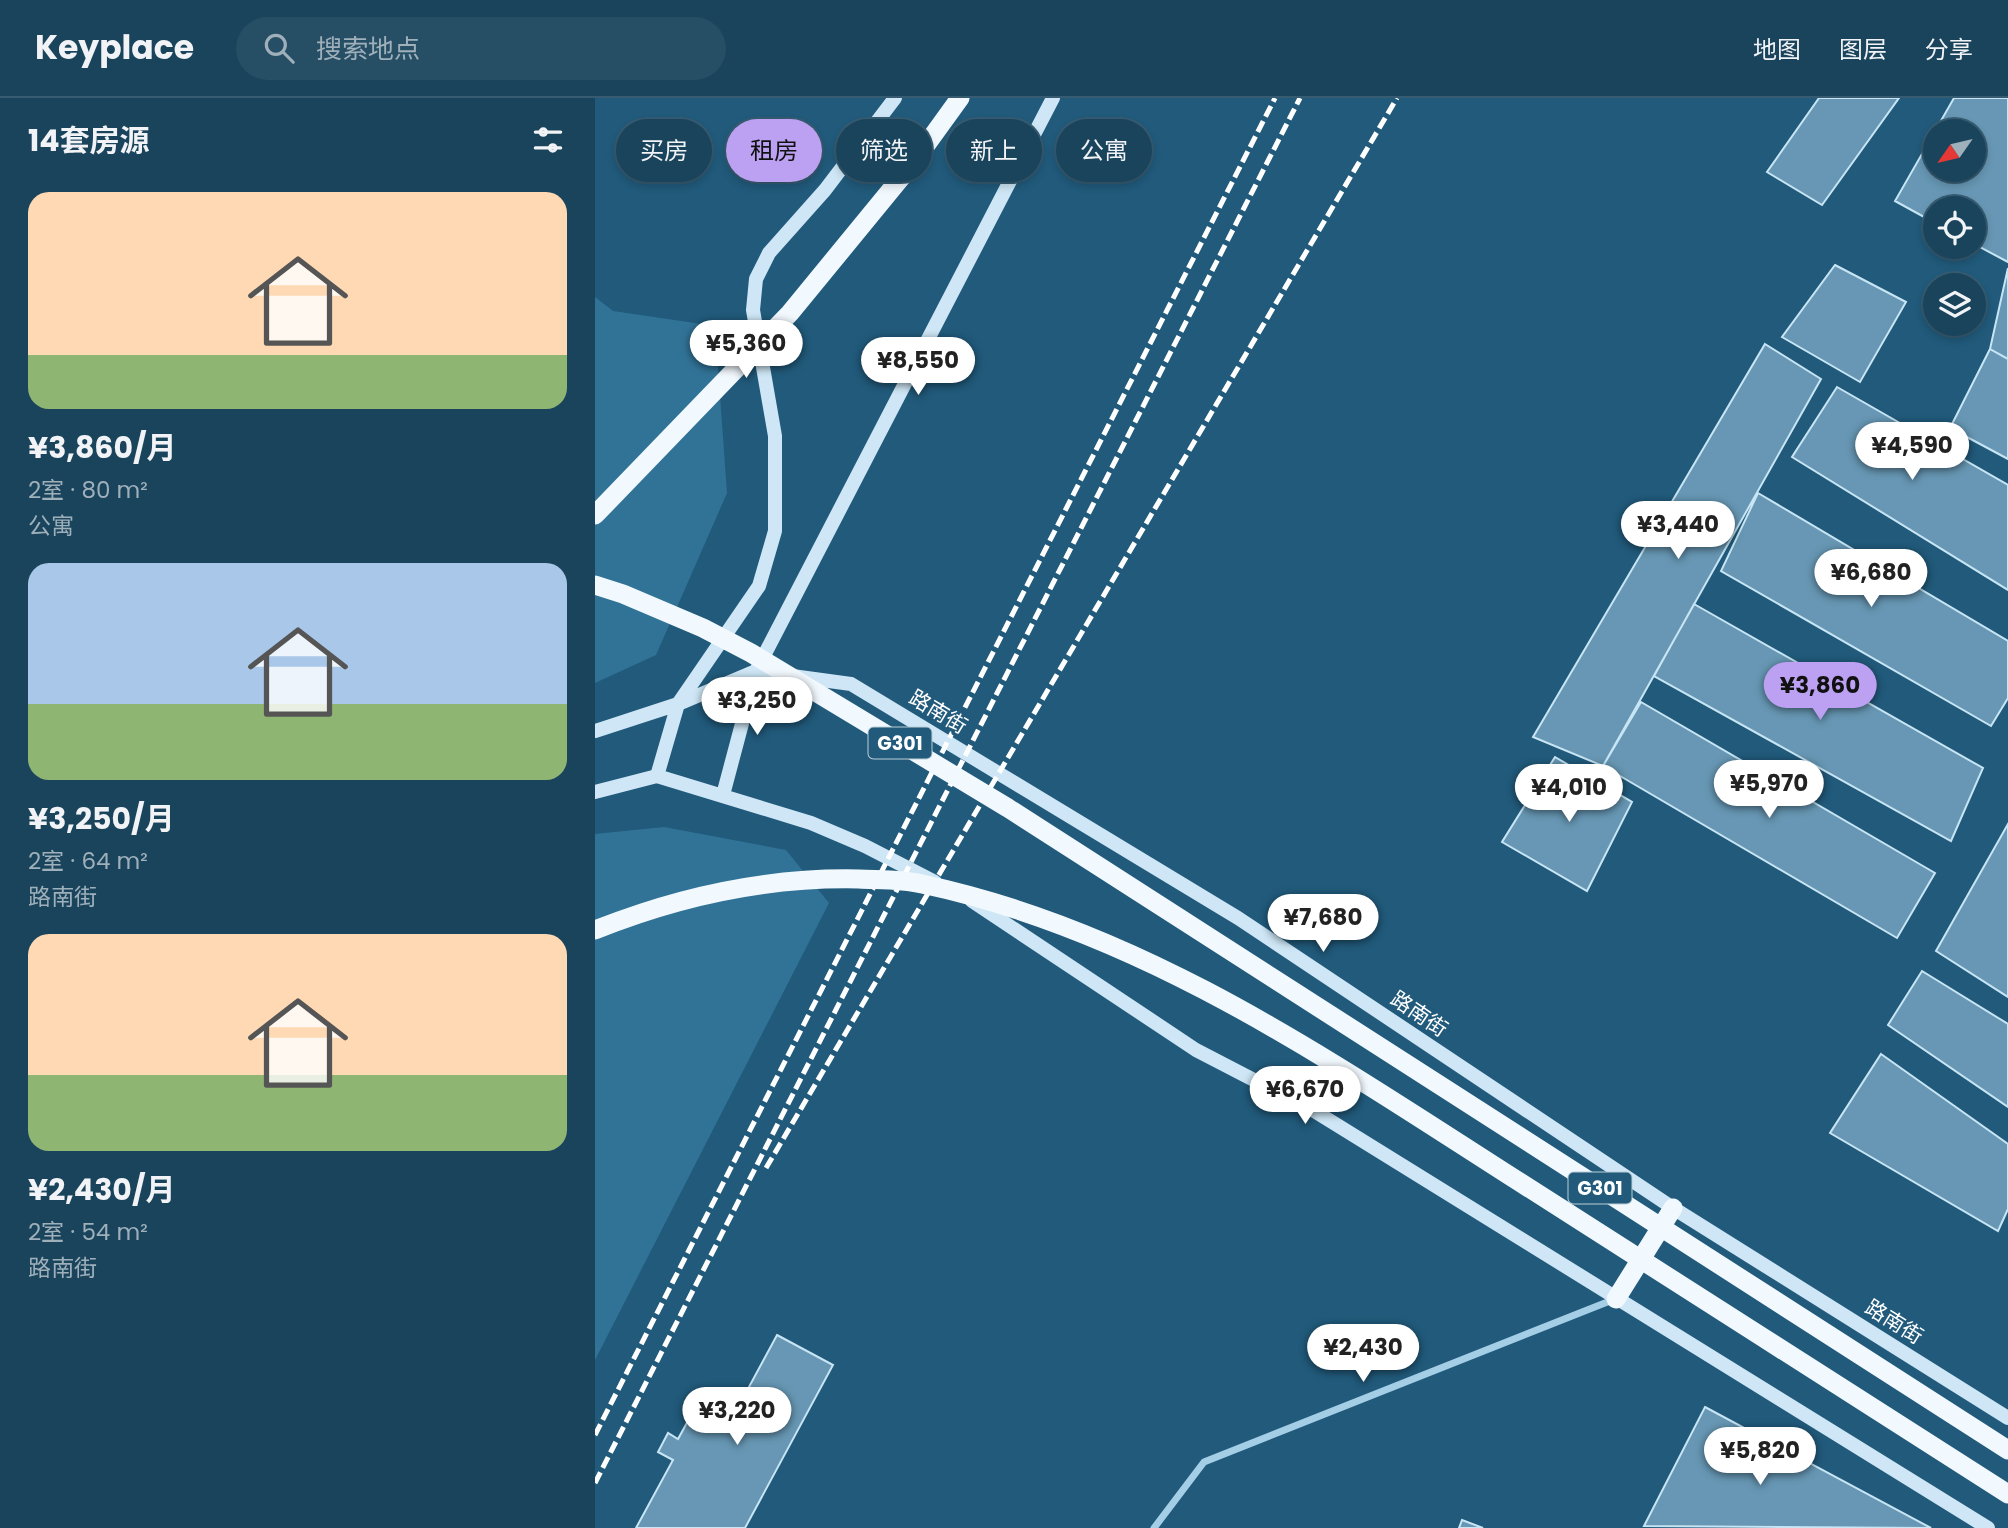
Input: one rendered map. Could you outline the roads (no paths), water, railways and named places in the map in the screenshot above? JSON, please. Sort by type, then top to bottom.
[{"type":"highway","points":[[595,515],[833,264],[960,98]]},
{"type":"highway","name":"G301","points":[[595,585],[703,628],[751,653],[1008,808],[2008,1450]]},
{"type":"highway","name":"G301","points":[[595,930],[656,908],[736,887],[843,879],[920,883],[1020,911],[1094,936],[1227,1000],[1367,1084],[2008,1494]]},
{"type":"highway","points":[[1616,1299],[1673,1208]]},
{"type":"main road","points":[[657,776],[678,704],[759,586],[775,531],[775,436],[753,310],[755,279],[769,253],[825,190],[895,98]]},
{"type":"main road","points":[[723,794],[756,671],[1053,98]]},
{"type":"main road","points":[[595,732],[678,704],[756,671]]},
{"type":"main road","name":"路南街","points":[[756,671],[851,684],[1238,918],[1673,1208],[2008,1418]]},
{"type":"main road","points":[[595,792],[657,776],[723,794],[811,823],[865,846],[976,903],[1086,980],[1196,1050],[1316,1112],[1987,1528]]},
{"type":"street","points":[[1154,1528],[1204,1462],[1616,1299]]},
{"type":"railway","points":[[595,1435],[1275,98]]},
{"type":"railway","points":[[595,1483],[1300,98]]},
{"type":"railway","points":[[766,1168],[1397,98]]}]
